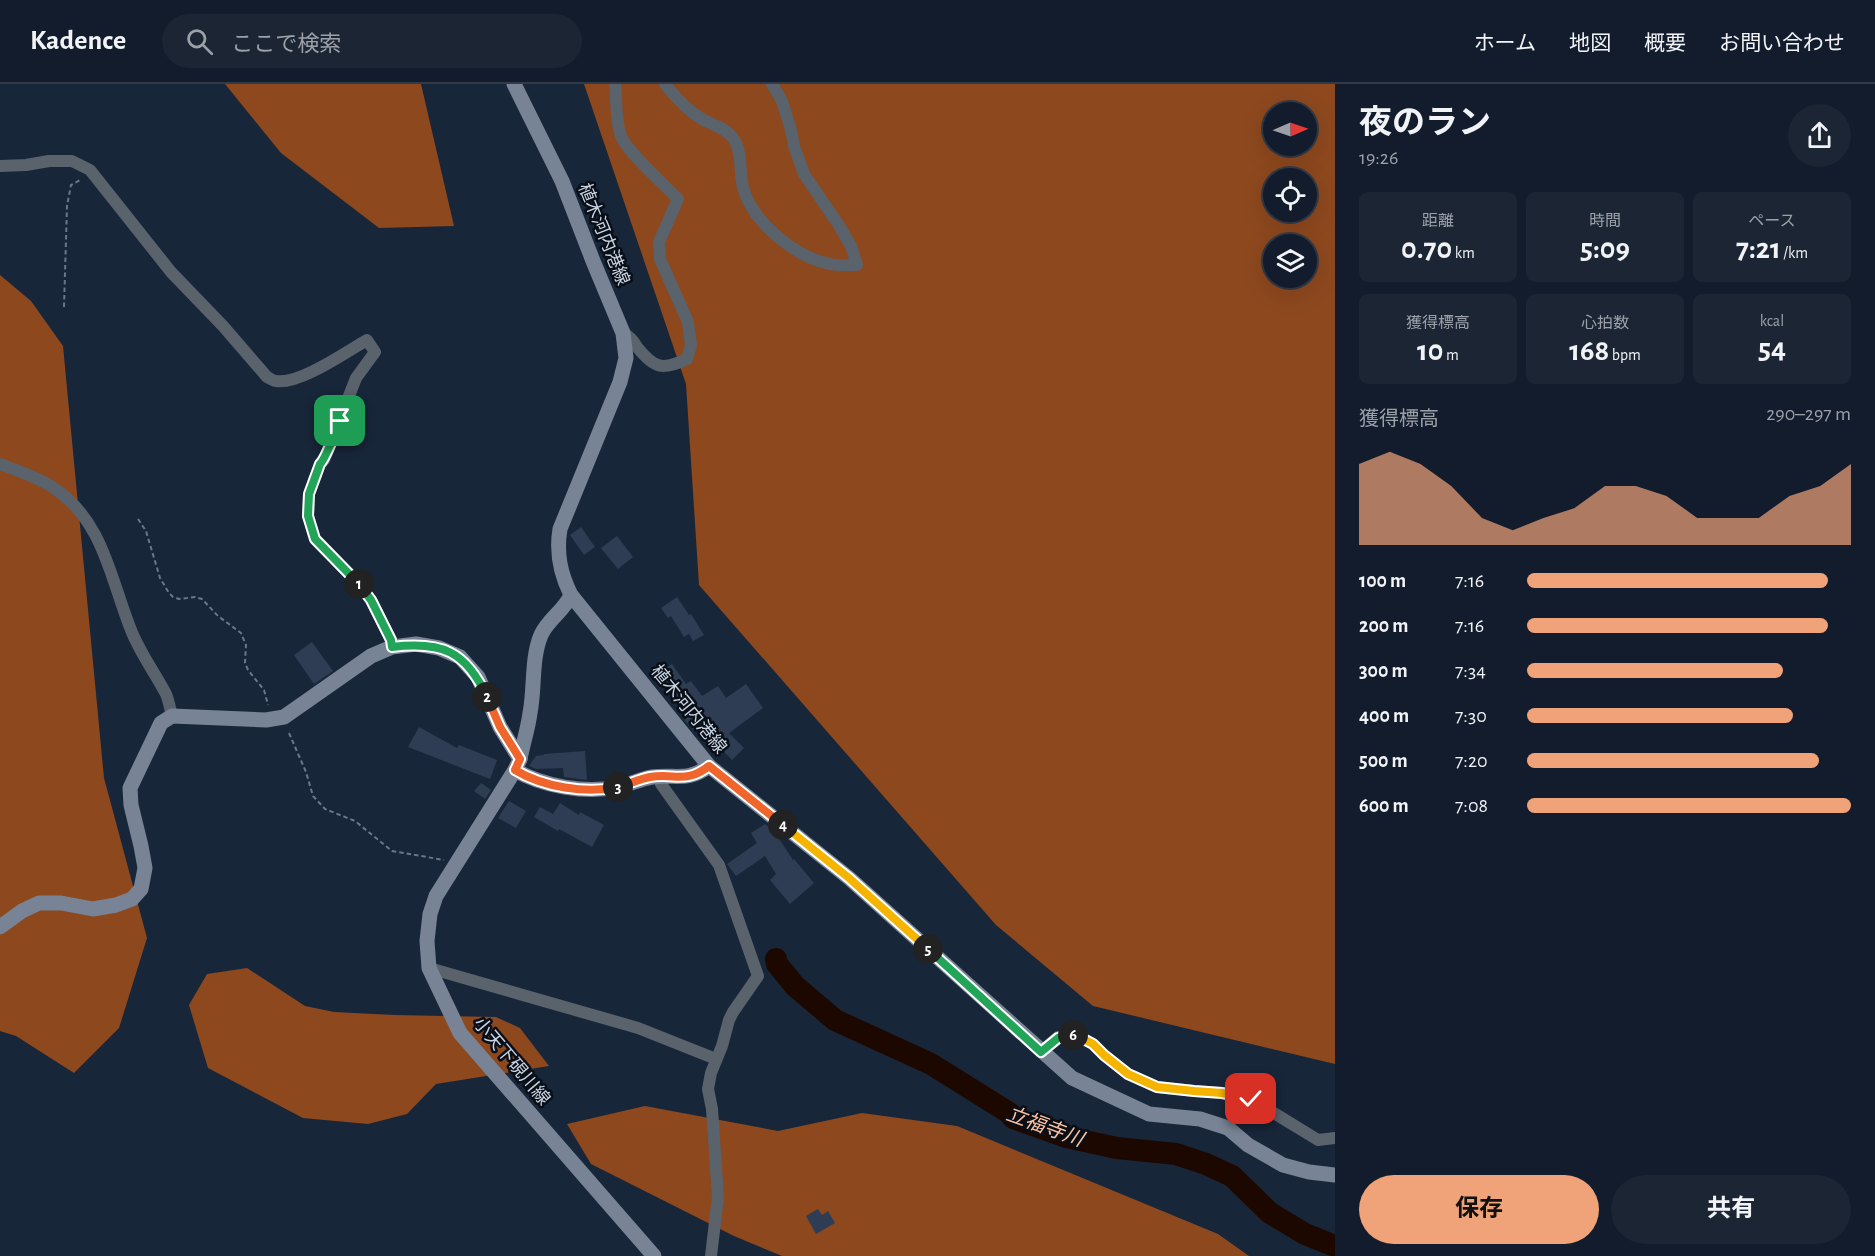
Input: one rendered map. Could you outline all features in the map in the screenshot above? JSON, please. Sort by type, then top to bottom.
[{"type":"main road","name":"植木河内港線","points":[[514,84],[562,181],[623,333],[626,358],[620,382],[560,529],[557,543],[560,568],[571,595],[709,766],[858,886],[1072,1078],[1149,1114],[1200,1119],[1228,1128],[1248,1145],[1283,1165],[1309,1172],[1335,1175]]},
{"type":"main road","name":"小天下硯川線","points":[[571,595],[567,604],[546,626],[540,638],[531,712],[517,764],[436,896],[430,914],[427,941],[429,968],[460,1033],[654,1256]]},
{"type":"main road","points":[[0,927],[22,911],[39,903],[61,903],[93,909],[116,905],[132,899],[141,889],[145,868],[131,805],[130,788],[161,723],[172,716],[268,719],[284,717],[371,656],[392,647],[416,644],[439,648],[460,657],[478,677],[524,776],[556,786],[588,790],[616,788],[652,777],[687,778],[700,773],[709,766]]},
{"type":"street","points":[[615,84],[621,138],[678,199],[659,242],[660,259],[688,322],[691,345],[687,359],[674,365],[657,366],[648,361],[629,336],[623,333]]},
{"type":"street","points":[[665,84],[689,110],[726,130],[734,140],[740,158],[743,188],[752,207],[772,233],[804,255],[830,264],[858,265],[851,246],[838,224],[804,174],[782,101],[772,84]]},
{"type":"street","points":[[0,166],[50,161],[72,162],[90,170],[171,272],[223,326],[267,377],[274,381],[292,380],[367,340],[375,352],[356,378],[324,460],[320,464],[309,494],[308,516],[315,539],[356,580],[371,600],[391,640],[392,647]]},
{"type":"street","points":[[0,464],[42,481],[55,489],[77,507],[91,524],[109,564],[131,631],[167,696],[172,716]]},
{"type":"street","points":[[659,777],[661,784],[719,865],[758,976],[733,1012],[708,1089],[712,1109],[718,1197],[711,1256]]},
{"type":"street","points":[[429,968],[638,1028],[716,1059]]},
{"type":"street","points":[[1041,1052],[1058,1038],[1076,1035],[1093,1044],[1128,1074],[1157,1087],[1222,1093],[1251,1099],[1318,1140],[1335,1138]]},
{"type":"path","points":[[64,307],[71,185],[82,179],[97,179]]},
{"type":"path","points":[[138,519],[146,531],[160,578],[169,593],[179,599],[195,597],[202,599],[218,616],[241,633],[246,645],[245,663],[264,690],[269,706],[268,719]]},
{"type":"path","points":[[289,733],[306,772],[313,796],[325,809],[355,821],[392,851],[439,858],[455,863]]},
{"type":"shaded area","points":[[225,84],[421,84],[454,226],[379,228],[281,153]]},
{"type":"shaded area","points":[[584,84],[1335,84],[1335,1064],[1093,1006],[996,925],[699,585],[686,384]]},
{"type":"shaded area","points":[[0,275],[31,301],[63,346],[104,778],[147,938],[119,1028],[74,1073],[16,1036],[0,1031]]},
{"type":"shaded area","points":[[247,968],[305,1006],[334,1012],[496,1017],[520,1028],[549,1066],[436,1084],[407,1114],[368,1124],[303,1118],[208,1068],[189,1005],[207,974]]},
{"type":"shaded area","points":[[645,1106],[778,1131],[862,1113],[957,1126],[1218,1234],[1249,1256],[782,1256],[734,1236],[591,1164],[567,1124]]},
{"type":"building","points":[[581,527],[595,547],[584,555],[570,535]]},
{"type":"building","points":[[617,536],[633,557],[618,569],[601,548]]},
{"type":"building","points":[[677,597],[704,635],[693,641],[689,634],[684,637],[671,616],[668,618],[661,608]]},
{"type":"building","points":[[312,642],[333,671],[314,684],[294,655]]},
{"type":"building","points":[[672,664],[686,684],[691,681],[702,696],[718,686],[726,698],[746,684],[763,708],[729,733],[744,748],[732,760],[699,726],[693,730],[684,720],[690,715],[660,672]]},
{"type":"building","points":[[419,727],[457,748],[459,745],[497,760],[490,779],[408,747]]},
{"type":"building","points":[[585,751],[587,780],[564,777],[563,768],[536,769],[529,766],[536,756]]},
{"type":"building","points":[[481,783],[491,790],[485,799],[474,791]]},
{"type":"building","points":[[509,801],[526,811],[516,828],[498,818]]},
{"type":"building","points":[[560,803],[579,815],[580,812],[604,825],[592,847],[534,817],[540,807],[553,814]]},
{"type":"building","points":[[765,824],[774,831],[793,860],[814,883],[790,904],[770,880],[776,874],[765,856],[736,876],[727,864],[757,843],[751,833]]},
{"type":"building","points":[[818,1209],[822,1215],[828,1211],[835,1223],[816,1234],[806,1216]]},
{"type":"waterway","name":"立福寺川","points":[[776,959],[777,964],[795,986],[835,1020],[931,1064],[1011,1114],[1013,1118],[1066,1137],[1117,1148],[1176,1154],[1206,1164],[1232,1176],[1270,1213],[1305,1234],[1335,1246]]},
{"type":"route","points":[[340,421],[309,494],[308,516],[315,539],[356,580],[371,600],[391,640],[392,647],[416,644],[439,648],[460,657],[478,677],[500,727],[520,759],[515,770],[524,776],[556,786],[588,790],[616,788],[652,777],[687,778],[700,773],[709,766],[849,878],[1041,1052],[1058,1038],[1076,1035],[1093,1044],[1128,1074],[1157,1087],[1222,1093],[1251,1099]]}]
